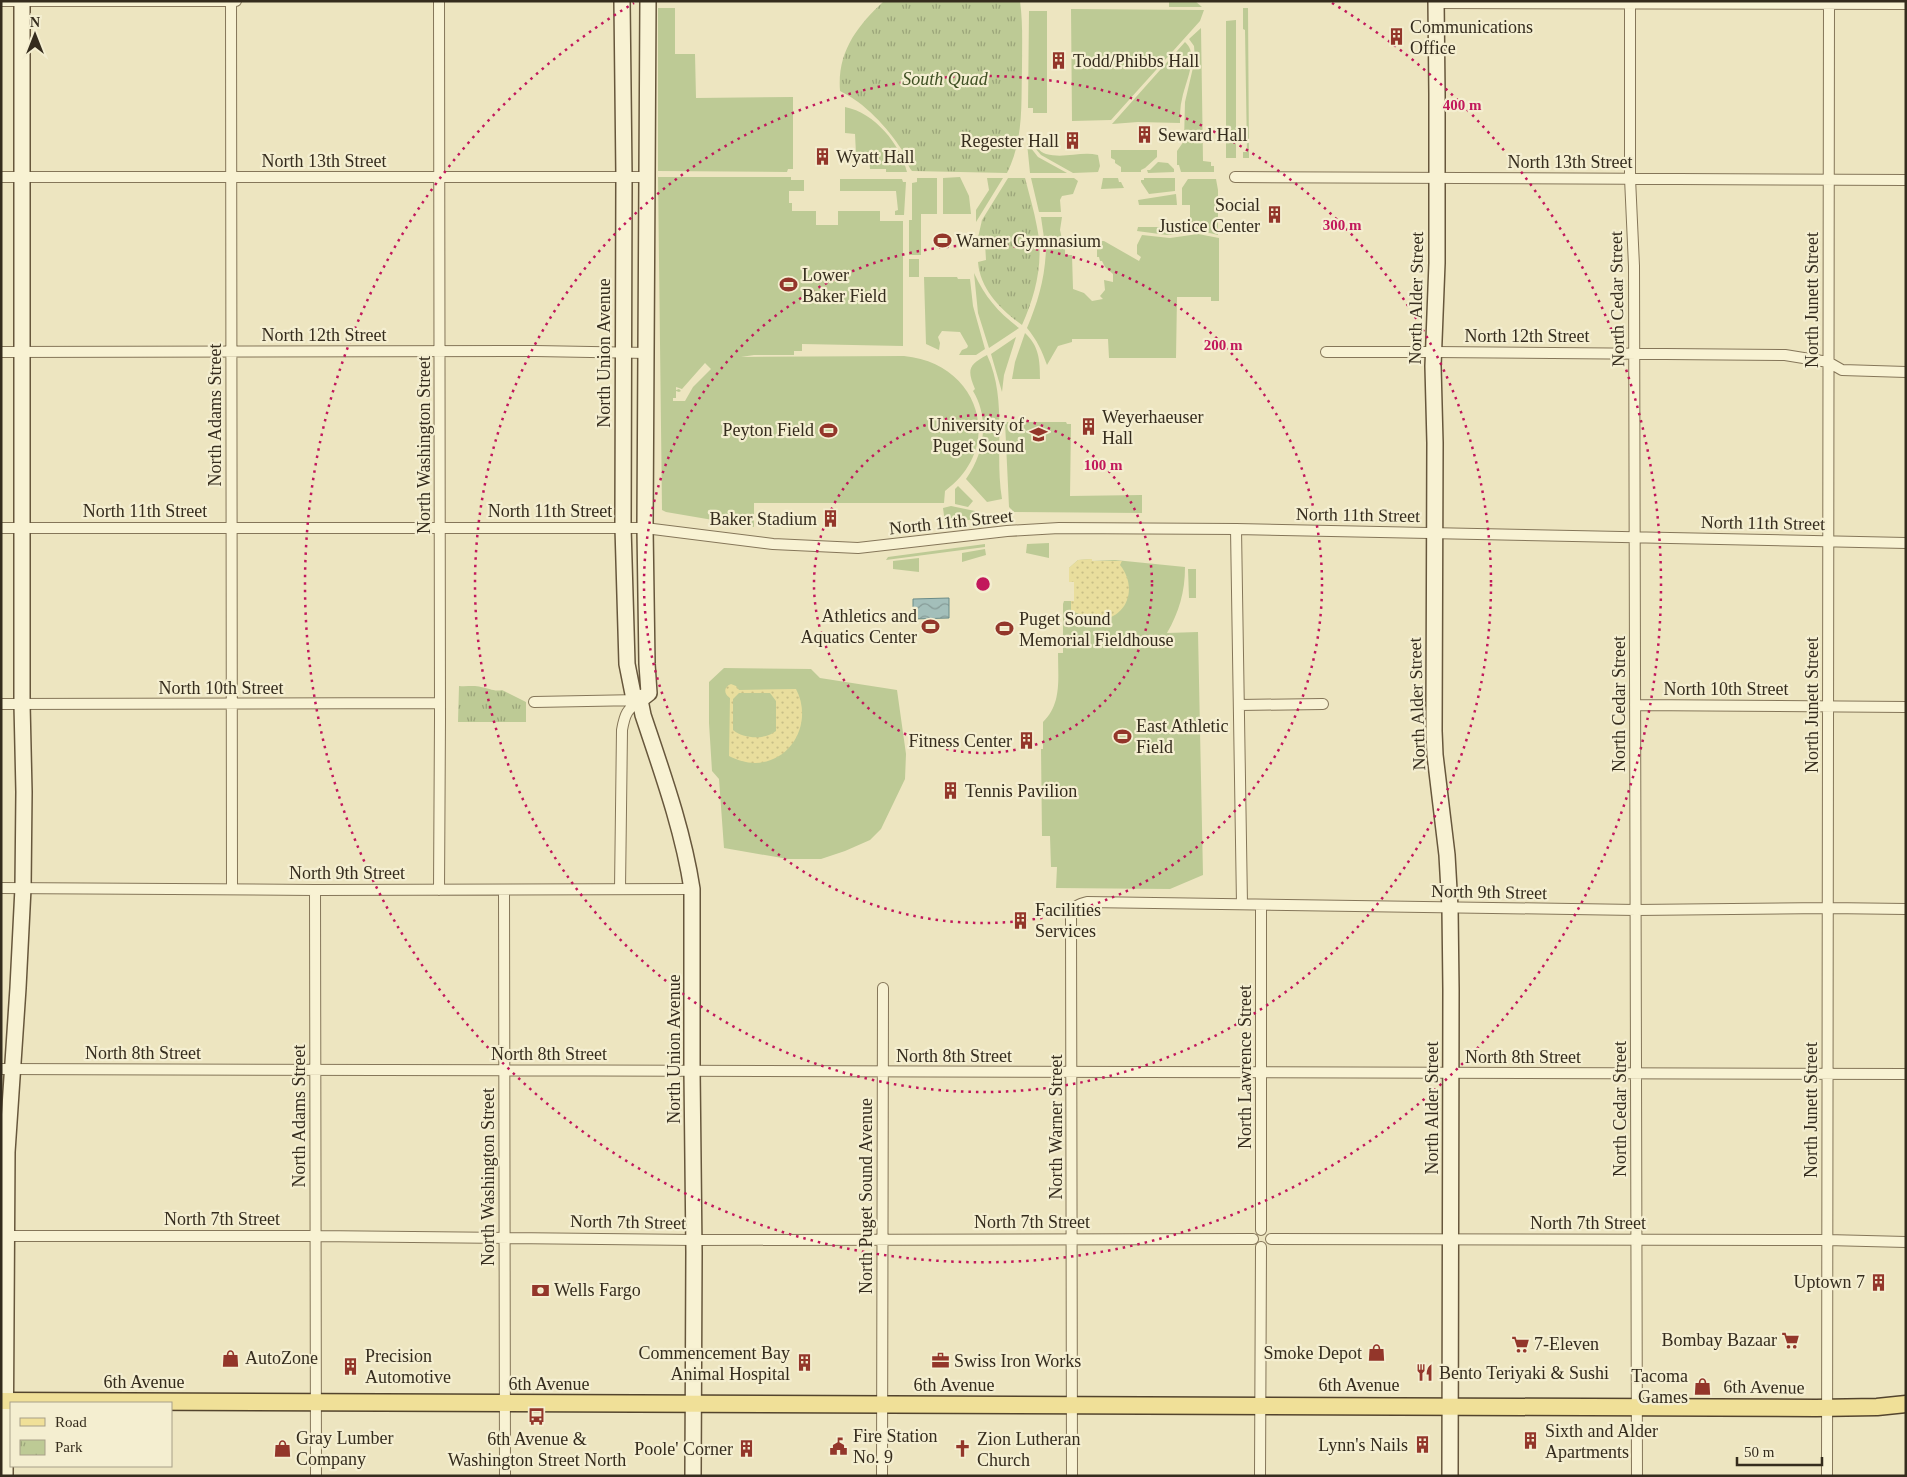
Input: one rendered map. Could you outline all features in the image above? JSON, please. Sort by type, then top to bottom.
[{"type":"main road","name":"6th Avenue","points":[[172,1403],[1827,1408],[1877,1407],[1906,1404]]},
{"type":"street","points":[[1,1],[237,1]]},
{"type":"street","points":[[6,1476],[3,1402],[3,1236],[7,1152],[7,1069],[23,888],[22,1]]},
{"type":"street","name":"North Adams Street","points":[[231,1],[232,889]]},
{"type":"street","name":"North Washington Street","points":[[439,1],[439,890]]},
{"type":"street","name":"North Union Avenue","points":[[622,1],[624,177],[622,527],[627,664],[633,694],[640,700],[643,715],[674,809],[689,867],[692,889],[693,1476]]},
{"type":"street","points":[[620,889],[622,730],[624,717],[628,709],[649,693],[645,528],[648,1]]},
{"type":"street","points":[[1436,2],[1829,2],[1906,4]]},
{"type":"street","name":"North Alder Street","points":[[1436,2],[1434,739],[1447,848],[1450,908],[1450,1476]]},
{"type":"street","name":"North Cedar Street","points":[[1630,2],[1630,178],[1634,266],[1637,1476]]},
{"type":"street","name":"North Junett Street","points":[[1827,1476],[1829,2]]},
{"type":"street","name":"North 13th Street","points":[[1,178],[647,177]]},
{"type":"street","name":"North 13th Street","points":[[1235,177],[1906,180]]},
{"type":"street","name":"North 12th Street","points":[[1,352],[440,351],[647,353]]},
{"type":"street","name":"North 12th Street","points":[[1326,352],[1785,355],[1828,362],[1842,370],[1906,372]]},
{"type":"street","name":"North 11th Street","points":[[1,528],[622,527],[645,528],[773,544],[837,549],[1007,531],[1051,529],[1434,532],[1906,543]]},
{"type":"street","points":[[1236,529],[1242,904]]},
{"type":"street","points":[[534,702],[640,700]]},
{"type":"street","name":"North 10th Street","points":[[1,704],[440,703]]},
{"type":"street","points":[[1239,705],[1323,704]]},
{"type":"street","name":"North 10th Street","points":[[1635,705],[1906,707]]},
{"type":"street","name":"North 9th Street","points":[[1,888],[315,890],[692,889]]},
{"type":"street","name":"North Adams Street","points":[[315,890],[316,1476]]},
{"type":"street","name":"North Washington Street","points":[[504,890],[505,1476]]},
{"type":"street","name":"North 9th Street","points":[[1073,909],[1087,902],[1636,910],[1906,909]]},
{"type":"street","name":"North Lawrence Street","points":[[1261,904],[1261,1230]]},
{"type":"street","name":"North Warner Street","points":[[1072,1476],[1071,914],[1073,909]]},
{"type":"street","name":"North Puget Sound Avenue","points":[[882,988],[882,1476]]},
{"type":"street","name":"North 8th Street","points":[[7,1069],[315,1068],[882,1072],[1906,1074]]},
{"type":"street","points":[[1261,1230],[1267,1231],[1271,1239],[1269,1244],[1261,1247],[1253,1239],[1255,1234],[1261,1230]]},
{"type":"street","name":"North 7th Street","points":[[3,1236],[504,1237],[694,1240],[882,1238],[1253,1239]]},
{"type":"street","name":"North 7th Street","points":[[1271,1239],[1637,1239],[1906,1242]]},
{"type":"street","points":[[1260,1476],[1261,1247]]},
{"type":"green space","name":"South Quad","points":[[884,1],[1020,1],[1022,18],[1021,121],[1016,147],[1007,173],[912,171],[902,150],[882,124],[867,109],[840,91],[840,77],[845,52],[857,30]]},
{"type":"green space","points":[[1169,1],[1195,1],[1202,7],[1169,7]]},
{"type":"green space","points":[[658,8],[675,8],[675,54],[695,54],[696,98],[793,97],[793,169],[788,169],[787,172],[658,171]]},
{"type":"green space","points":[[1243,8],[1248,8],[1249,158],[1243,158],[1243,152],[1247,152]]},
{"type":"green space","points":[[1071,9],[1204,10],[1200,21],[1111,120],[1072,121]]},
{"type":"green space","points":[[1029,11],[1047,11],[1047,113],[1033,113],[1033,108],[1028,108]]},
{"type":"green space","points":[[1236,20],[1236,158],[1226,158],[1226,21]]},
{"type":"green space","points":[[1201,28],[1203,161],[1211,162],[1211,166],[1214,166],[1214,172],[1181,172],[1179,165],[1177,165],[1177,151],[1184,141],[1185,102],[1195,59],[1194,46],[1189,39]]},
{"type":"green space","points":[[1185,42],[1189,47],[1191,61],[1181,102],[1180,123],[1138,122],[1112,124]]},
{"type":"green space","points":[[845,107],[856,110],[866,116],[885,131],[899,151],[907,172],[886,172],[886,169],[870,169],[869,154],[856,154],[855,134],[845,133]]},
{"type":"green space","points":[[1030,142],[1044,153],[1053,155],[1098,155],[1100,166],[1098,172],[1073,173],[1041,155]]},
{"type":"green space","points":[[1027,143],[1038,157],[1067,173],[1030,173]]},
{"type":"green space","points":[[1111,150],[1157,150],[1157,157],[1141,172],[1121,172],[1121,167],[1111,158]]},
{"type":"green space","points":[[1158,162],[1168,163],[1174,169],[1174,172],[1148,173],[1147,170],[1150,170]]},
{"type":"green space","points":[[658,177],[791,177],[791,180],[804,180],[804,191],[789,191],[789,203],[792,203],[792,211],[816,211],[816,225],[838,225],[838,211],[880,211],[880,221],[903,221],[903,346],[802,344],[802,351],[794,351],[794,355],[754,355],[741,357],[904,356],[930,362],[951,374],[966,390],[976,409],[979,430],[975,452],[964,473],[945,491],[944,503],[754,503],[754,527],[662,510]],"holes":[[[705,363],[711,369],[693,387],[685,401],[673,401],[673,398],[676,398],[676,391],[681,391],[679,389],[676,390],[676,387],[682,389]]]},
{"type":"green space","points":[[960,177],[969,196],[971,214],[943,214],[943,178]]},
{"type":"green space","points":[[917,178],[937,178],[937,214],[921,214],[921,255],[909,255],[909,220],[912,220],[912,183],[917,182]]},
{"type":"green space","points":[[987,178],[1003,178],[976,222],[976,210],[989,190]]},
{"type":"green space","points":[[1008,178],[1025,178],[1039,240],[1039,265],[1035,289],[1022,325],[999,306],[987,290],[978,262],[986,260],[985,243],[977,242],[982,220]]},
{"type":"green space","points":[[1031,178],[1074,178],[1078,181],[1073,194],[1062,196],[1060,200],[1061,212],[1039,212]]},
{"type":"green space","points":[[1103,178],[1118,178],[1124,188],[1101,189]]},
{"type":"green space","points":[[1144,178],[1175,178],[1175,191],[1149,194],[1141,182]]},
{"type":"green space","points":[[840,179],[902,179],[903,182],[906,182],[904,215],[895,215],[895,211],[898,210],[896,191],[840,191]]},
{"type":"green space","points":[[1188,179],[1216,179],[1218,190],[1218,235],[1201,231],[1167,235],[1137,231],[1138,227],[1190,227],[1190,205],[1182,205],[1182,188]]},
{"type":"green space","points":[[1176,194],[1177,205],[1139,205],[1138,200]]},
{"type":"green space","points":[[1041,217],[1062,217],[1060,230],[1063,244],[1045,245]]},
{"type":"green space","points":[[1198,234],[1219,238],[1219,301],[1211,301],[1211,297],[1177,297],[1176,358],[1109,358],[1108,339],[1072,339],[1072,342],[1058,346],[1047,365],[1039,346],[1027,328],[1040,290],[1046,249],[1065,249],[1065,255],[1072,255],[1073,289],[1084,293],[1092,301],[1103,299],[1100,296],[1105,290],[1104,280],[1113,282],[1113,274],[1097,257],[1097,241],[1104,241],[1139,261],[1141,257],[1137,254],[1137,245],[1142,235],[1170,238]]},
{"type":"green space","points":[[909,259],[919,259],[919,277],[909,277]]},
{"type":"green space","points":[[974,273],[993,304],[1019,328],[989,348],[978,313]]},
{"type":"green space","points":[[924,277],[970,279],[973,306],[985,349],[976,355],[959,355],[968,346],[960,332],[942,331],[938,337],[940,343],[939,350],[926,344]]},
{"type":"green space","points":[[1025,333],[1030,338],[1038,354],[1040,379],[1012,379],[1015,362]]},
{"type":"green space","points":[[1016,337],[1004,375],[1002,392],[991,354]]},
{"type":"green space","points":[[987,355],[993,372],[999,408],[999,463],[1002,499],[987,502],[966,479],[977,459],[983,436],[982,413],[973,391],[975,389],[970,373],[973,365]]},
{"type":"green space","points":[[1005,422],[1066,422],[1071,424],[1070,496],[1142,495],[1142,513],[1014,512],[1009,507]]},
{"type":"green space","points":[[958,486],[973,501],[968,507],[955,504],[955,489]]},
{"type":"green space","points":[[951,506],[975,511],[976,519],[945,523],[943,508]]},
{"type":"green space","points":[[1049,543],[1049,558],[1026,553],[1027,544]]},
{"type":"green space","points":[[985,544],[985,547],[886,560],[888,557]]},
{"type":"green space","points":[[985,549],[986,555],[962,562],[962,553]]},
{"type":"green space","points":[[919,558],[919,572],[893,569],[893,561]]},
{"type":"green space","name":"East Athletic Field","points":[[1092,559],[1092,561],[1115,560],[1185,567],[1184,585],[1180,602],[1167,633],[1198,632],[1203,875],[1170,889],[1056,888],[1057,867],[1051,867],[1050,836],[1042,836],[1041,749],[1043,749],[1043,722],[1053,707],[1058,690],[1058,653],[1063,653],[1063,604],[1064,601],[1074,601],[1074,582],[1069,582],[1069,568],[1078,560]]},
{"type":"green space","points":[[1188,569],[1196,569],[1196,598],[1189,598]]},
{"type":"green space","points":[[724,668],[811,669],[820,678],[897,690],[906,754],[905,779],[881,829],[870,840],[821,859],[788,859],[724,848],[719,779],[712,771],[709,682]]},
{"type":"green space","points":[[459,686],[476,686],[502,690],[526,702],[526,722],[458,722]]},
{"type":"sand","points":[[1092,559],[1092,561],[1122,561],[1120,565],[1128,583],[1129,592],[1123,608],[1108,618],[1097,620],[1071,612],[1071,601],[1074,601],[1074,582],[1069,582],[1069,568],[1078,560]]},
{"type":"sand","points":[[731,684],[739,690],[796,689],[801,701],[801,726],[789,748],[780,756],[768,761],[755,763],[729,756],[730,698],[726,695],[725,691]],"holes":[[[739,693],[770,693],[776,701],[776,731],[766,736],[749,737],[733,730],[733,699]]]},
{"type":"water","points":[[949,598],[949,618],[913,619],[913,599]]},
{"type":"place","name":"Communications Office","points":[[1396,37]]},
{"type":"place","name":"Todd/Phibbs Hall","points":[[1059,61]]},
{"type":"place","name":"Seward Hall","points":[[1144,135]]},
{"type":"place","name":"Regester Hall","points":[[1073,141]]},
{"type":"place","name":"Wyatt Hall","points":[[822,157]]},
{"type":"place","name":"Social Justice Center","points":[[1274,215]]},
{"type":"place","name":"Warner Gymnasium","points":[[942,241]]},
{"type":"place","name":"Lower Baker Field","points":[[788,285]]},
{"type":"place","name":"Weyerhaeuser Hall","points":[[1088,427]]},
{"type":"place","name":"Peyton Field","points":[[828,430]]},
{"type":"place","name":"University of Puget Sound","points":[[1038,435]]},
{"type":"place","name":"Baker Stadium","points":[[831,519]]},
{"type":"place","name":"Athletics and Aquatics Center","points":[[931,626]]},
{"type":"place","name":"Puget Sound Memorial Fieldhouse","points":[[1005,629]]},
{"type":"place","name":"East Athletic Field","points":[[1122,736]]},
{"type":"place","name":"Fitness Center","points":[[1026,741]]},
{"type":"place","name":"Tennis Pavilion","points":[[951,791]]},
{"type":"place","name":"Facilities Services","points":[[1021,920]]},
{"type":"place","name":"Uptown 7","points":[[1879,1282]]},
{"type":"place","name":"Wells Fargo","points":[[540,1290]]},
{"type":"place","name":"Bombay Bazaar","points":[[1791,1340]]},
{"type":"place","name":"7-Eleven","points":[[1520,1344]]},
{"type":"place","name":"Smoke Depot","points":[[1376,1353]]},
{"type":"place","name":"AutoZone","points":[[231,1358]]},
{"type":"place","name":"Swiss Iron Works","points":[[940,1361]]},
{"type":"place","name":"Commencement Bay Animal Hospital","points":[[804,1363]]},
{"type":"place","name":"Precision Automotive","points":[[351,1366]]},
{"type":"place","name":"Bento Teriyaki & Sushi","points":[[1425,1373]]},
{"type":"place","name":"Tacoma Games","points":[[1702,1386]]},
{"type":"place","name":"6th Avenue & Washington Street North","points":[[537,1416]]},
{"type":"place","name":"Sixth and Alder Apartments","points":[[1531,1441]]},
{"type":"place","name":"Lynn's Nails","points":[[1422,1445]]},
{"type":"place","name":"Fire Station No. 9","points":[[839,1446]]},
{"type":"place","name":"Gray Lumber Company","points":[[282,1448]]},
{"type":"place","name":"Poole' Corner","points":[[747,1449]]},
{"type":"place","name":"Zion Lutheran Church","points":[[963,1449]]}]
